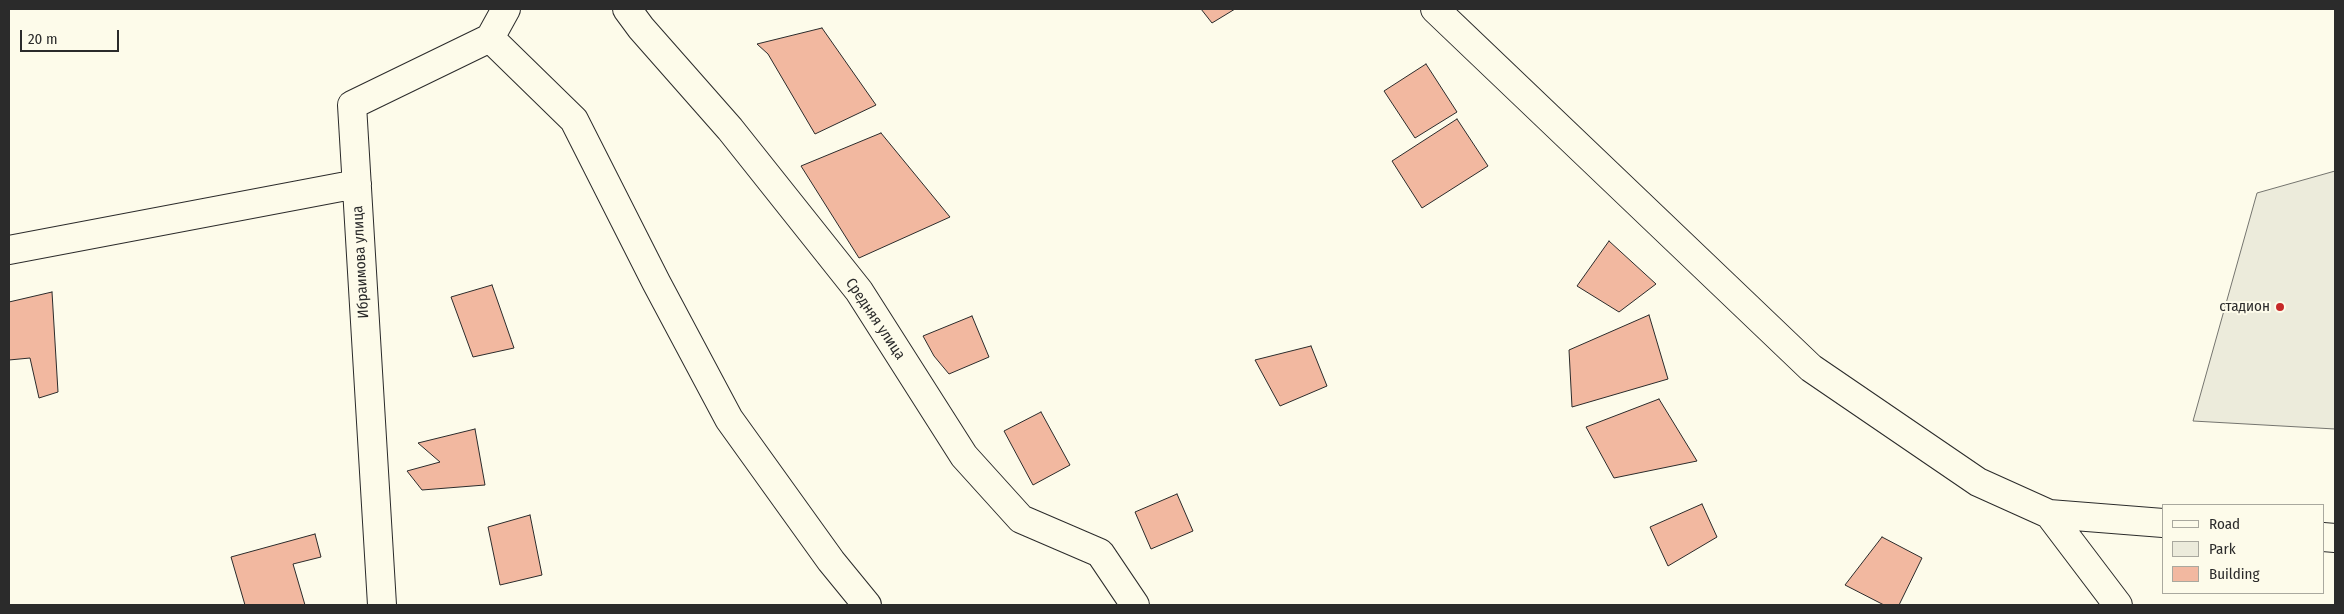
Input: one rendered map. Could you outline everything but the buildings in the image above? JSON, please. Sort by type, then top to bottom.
[{"type":"street","points":[[506,9],[490,38],[574,120],[656,282],[729,419],[831,561],[867,605]]},
{"type":"street","name":"Средняя улица","points":[[627,9],[641,28],[730,129],[859,291],[964,456],[1021,519],[1100,553],[1135,605]]},
{"type":"street","points":[[1435,9],[1811,368],[1978,482],[2049,514],[2162,524]]},
{"type":"street","name":"Ибраимова улица","points":[[382,605],[352,105],[490,38]]},
{"type":"street","points":[[9,250],[357,184]]},
{"type":"street","points":[[2049,514],[2118,605]]},
{"type":"green space","name":"стадион","points":[[2335,171],[2335,429],[2193,421],[2257,193]]},
{"type":"place","name":"стадион","points":[[2280,307]]}]
